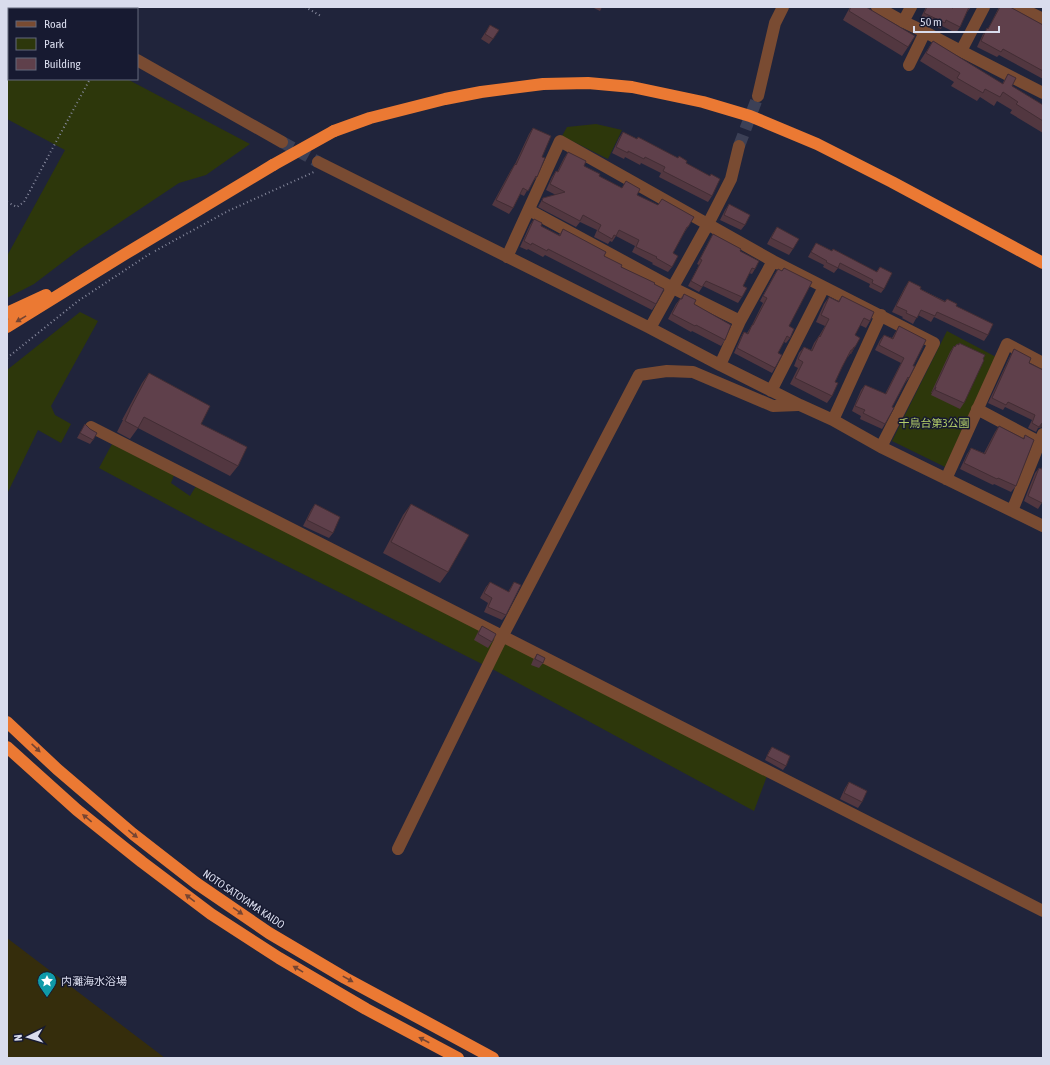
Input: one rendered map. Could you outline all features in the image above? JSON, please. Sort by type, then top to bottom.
[{"type":"highway","points":[[7,327],[125,254],[334,130],[370,118],[445,99],[481,92],[551,84],[588,82],[632,87],[703,102],[750,116],[817,144],[892,182],[1043,263]]},
{"type":"highway","points":[[7,313],[34,301],[125,254]]},
{"type":"highway","name":"NOTO SATOYAMA KAIDO","points":[[7,722],[57,769],[133,834],[196,883],[269,932],[339,974],[493,1058]]},
{"type":"highway","points":[[7,747],[77,810],[142,862],[211,914],[279,958],[366,1009],[458,1058]]},
{"type":"street","points":[[758,96],[775,23],[783,7]]},
{"type":"street","points":[[877,7],[903,22],[926,32],[1043,92]]},
{"type":"street","points":[[903,22],[911,7]]},
{"type":"street","points":[[961,51],[984,7]]},
{"type":"street","points":[[1018,7],[1043,19]]},
{"type":"street","points":[[909,65],[926,32]]},
{"type":"street","points":[[138,61],[282,142]]},
{"type":"street","points":[[507,257],[560,141],[774,261],[882,315],[934,343],[882,447]]},
{"type":"street","points":[[650,328],[708,224],[731,179],[739,146]]},
{"type":"street","points":[[318,162],[650,328],[771,391],[832,420],[882,447],[1043,526]]},
{"type":"street","points":[[528,210],[673,288],[740,321]]},
{"type":"street","points":[[720,365],[740,321],[774,261]]},
{"type":"street","points":[[771,391],[824,287]]},
{"type":"street","points":[[832,420],[882,315]]},
{"type":"street","points":[[946,479],[1007,344],[1043,363]]},
{"type":"street","points":[[398,849],[502,637],[639,375],[667,371],[693,372],[773,406],[800,405]]},
{"type":"street","points":[[977,409],[1042,440],[1012,511]]},
{"type":"street","points":[[90,428],[1043,911]]},
{"type":"path","points":[[305,7],[320,16]]},
{"type":"path","points":[[7,202],[17,207],[24,202],[89,80]]},
{"type":"path","points":[[7,358],[78,301],[153,252],[228,211],[314,172],[320,175]]},
{"type":"green space","points":[[7,16],[8,80],[129,80],[250,144],[206,175],[179,183],[80,249],[34,284],[7,298],[7,256],[65,150],[7,119]]},
{"type":"green space","points":[[596,124],[622,130],[608,159],[562,136],[567,127]]},
{"type":"green space","points":[[80,312],[98,321],[51,406],[55,415],[71,424],[61,443],[38,430],[7,494],[7,370]]},
{"type":"green space","name":"千鳥台第3公園","points":[[947,331],[996,357],[945,467],[892,441]]},
{"type":"green space","points":[[112,444],[174,475],[171,483],[190,496],[196,486],[767,776],[754,811],[496,671],[207,526],[99,468]]},
{"type":"sand","name":"内灘海水浴場","points":[[7,938],[165,1058],[7,1058]]},
{"type":"building","points":[[851,7],[866,7],[915,36],[908,47],[849,11]]},
{"type":"building","points":[[927,7],[969,7],[960,27],[946,20],[945,23],[924,13]]},
{"type":"building","points":[[1000,7],[1010,7],[1043,25],[1043,71],[1003,49],[1001,52],[981,41]]},
{"type":"building","points":[[490,25],[499,30],[493,39],[485,34]]},
{"type":"building","points":[[933,41],[1003,84],[1008,74],[1016,78],[1012,86],[1043,105],[1043,121],[1016,104],[1018,102],[1003,92],[1000,97],[985,89],[983,93],[957,78],[960,73],[926,53]]},
{"type":"building","points":[[533,128],[551,136],[542,157],[545,158],[537,177],[536,176],[528,191],[523,188],[513,208],[496,200],[515,164],[516,165]]},
{"type":"building","points":[[623,132],[637,139],[638,137],[678,158],[679,156],[687,161],[686,163],[710,176],[711,174],[720,179],[712,196],[663,171],[665,167],[645,157],[644,159],[616,147]]},
{"type":"building","points":[[568,152],[586,161],[584,166],[600,174],[599,176],[622,188],[626,181],[640,189],[637,195],[658,205],[662,199],[694,217],[673,253],[678,256],[672,267],[656,258],[657,257],[636,247],[639,240],[619,230],[616,236],[614,235],[612,239],[598,231],[601,225],[583,215],[580,221],[542,201],[543,198],[565,192],[550,184]]},
{"type":"building","points":[[729,204],[750,215],[745,225],[724,215]]},
{"type":"building","points":[[534,219],[542,223],[541,226],[560,236],[563,229],[606,252],[604,256],[622,265],[621,267],[655,283],[654,284],[664,289],[656,304],[548,249],[547,251],[532,243],[531,245],[524,241]]},
{"type":"building","points":[[777,227],[799,239],[793,249],[771,238]]},
{"type":"building","points":[[713,234],[741,249],[740,251],[759,261],[755,269],[752,268],[743,286],[747,288],[742,297],[706,281],[702,287],[691,281]]},
{"type":"building","points":[[816,243],[832,251],[833,249],[877,272],[880,267],[892,273],[884,289],[872,283],[873,280],[840,263],[838,268],[811,252]]},
{"type":"building","points":[[784,268],[812,282],[789,326],[794,329],[790,338],[787,336],[778,353],[782,355],[775,368],[737,348],[744,332],[748,334],[753,325],[767,298],[763,296],[778,269],[782,271]]},
{"type":"building","points":[[909,281],[921,287],[920,289],[945,302],[947,299],[957,304],[956,306],[993,324],[988,335],[937,312],[935,316],[921,310],[917,318],[906,313],[907,311],[896,306]]},
{"type":"building","points":[[684,294],[696,300],[694,304],[731,325],[725,340],[672,314]]},
{"type":"building","points":[[842,296],[874,312],[870,321],[864,318],[855,335],[860,338],[855,347],[851,350],[842,367],[835,382],[838,383],[832,396],[795,378],[803,362],[798,359],[804,347],[812,351],[829,319],[821,315],[829,297],[839,302]]},
{"type":"building","points":[[899,326],[926,340],[913,366],[915,366],[892,407],[894,408],[885,424],[863,413],[865,410],[855,406],[865,385],[886,394],[904,358],[879,345],[884,335],[893,339]]},
{"type":"building","points":[[959,343],[985,355],[964,403],[935,390],[954,346],[955,347],[957,344],[959,345]]},
{"type":"building","points":[[1014,349],[1031,358],[1029,363],[1043,370],[1043,423],[1039,427],[1032,423],[1035,415],[1008,402],[1006,405],[992,398]]},
{"type":"building","points":[[149,373],[210,406],[201,424],[247,447],[238,466],[144,417],[138,428],[125,421]]},
{"type":"building","points":[[85,424],[97,433],[93,440],[80,433]]},
{"type":"building","points":[[999,426],[1024,439],[1025,435],[1034,440],[1016,486],[998,478],[997,479],[964,463],[971,448],[985,454]]},
{"type":"building","points":[[1043,466],[1042,503],[1028,496],[1039,468],[1042,469]]},
{"type":"building","points":[[315,504],[340,517],[333,533],[307,520]]},
{"type":"building","points":[[411,504],[469,535],[448,572],[391,542]]},
{"type":"building","points":[[490,582],[509,592],[514,582],[521,585],[506,615],[488,607],[492,598],[484,593]]},
{"type":"building","points":[[482,626],[496,634],[492,642],[478,634]]},
{"type":"building","points":[[537,654],[545,658],[543,663],[535,659]]},
{"type":"building","points":[[772,747],[790,756],[786,766],[767,756]]},
{"type":"building","points":[[849,782],[867,791],[862,802],[844,793]]},
{"type":"tunnel","points":[[739,146],[758,96]]},
{"type":"tunnel","points":[[282,142],[318,162]]},
{"type":"place","name":"内灘海水浴場","points":[[47,998]]}]
